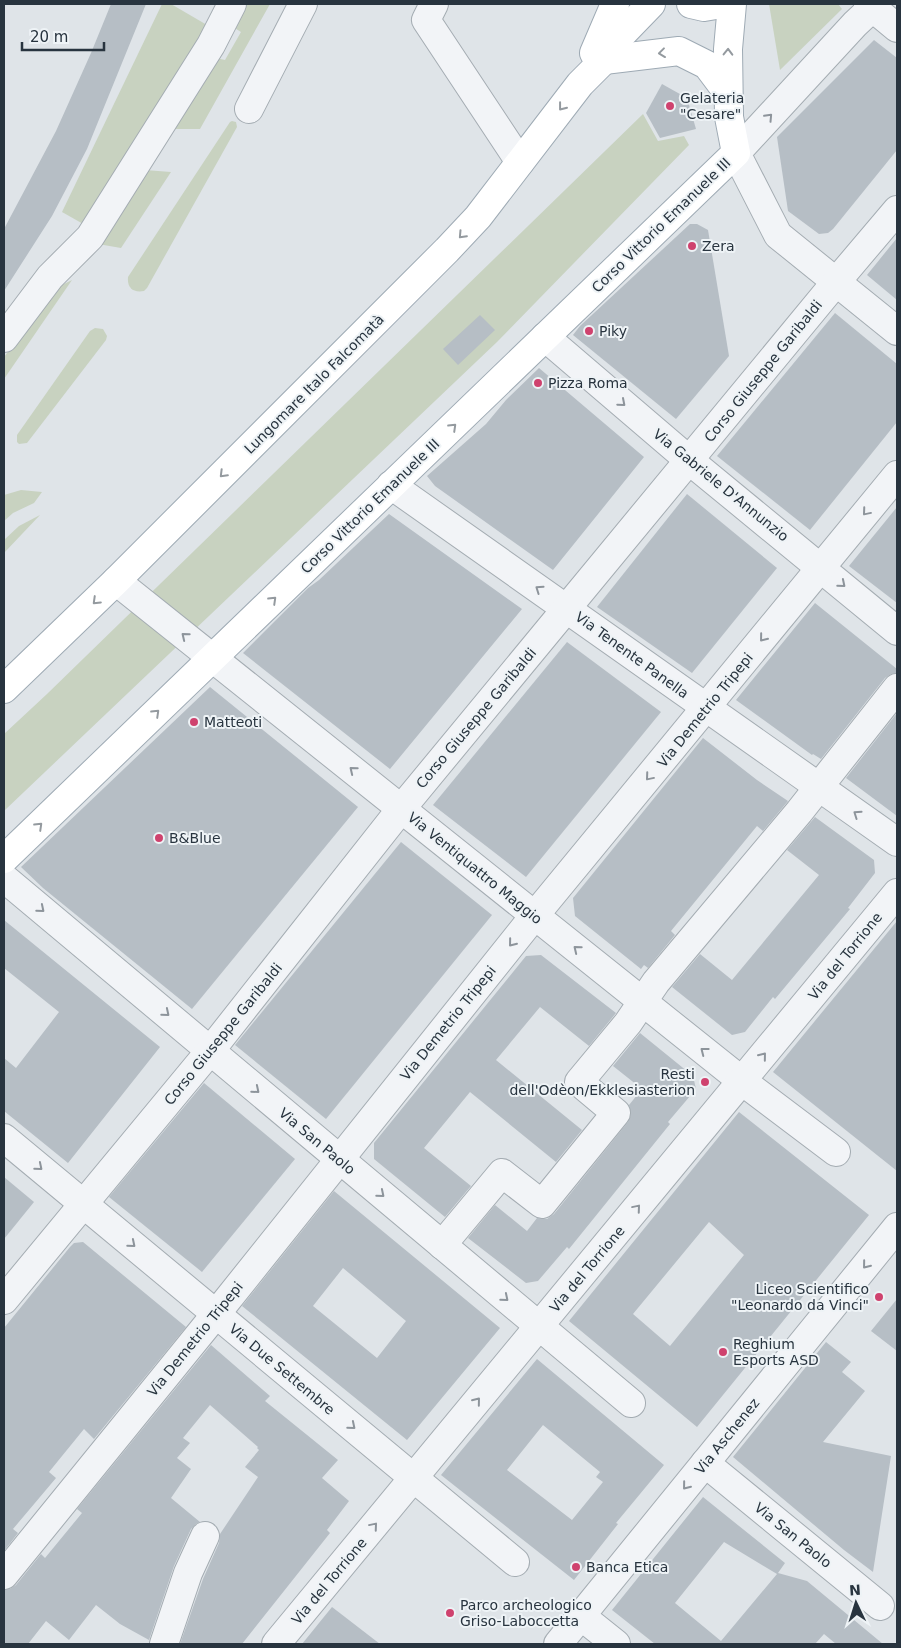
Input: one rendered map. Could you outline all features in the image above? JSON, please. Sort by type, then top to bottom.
[{"type":"main road","points":[[580,84],[615,4]]},
{"type":"main road","name":"Lungomare Italo Falcomatà","points":[[4,689],[116,581],[447,250],[478,217],[580,84],[604,60],[621,35],[650,4]]},
{"type":"main road","points":[[691,4],[704,7],[722,4]]},
{"type":"main road","name":"Corso Vittorio Emanuele III","points":[[4,859],[736,153],[729,117],[728,93],[728,50],[732,4]]},
{"type":"main road","points":[[604,60],[680,51],[707,65],[728,93]]},
{"type":"street","points":[[4,338],[50,277],[90,237],[211,45],[232,4]]},
{"type":"street","points":[[249,109],[303,4]]},
{"type":"street","points":[[434,4],[426,20],[520,162]]},
{"type":"street","points":[[870,6],[897,28]]},
{"type":"street","name":"Corso Vittorio Emanuele III","points":[[736,153],[870,6]]},
{"type":"street","points":[[736,153],[778,235],[897,332]]},
{"type":"street","name":"Corso Giuseppe Garibaldi","points":[[4,1300],[210,1051],[401,809],[897,210]]},
{"type":"street","name":"Via Gabriele D'Annunzio","points":[[545,337],[897,631]]},
{"type":"street","name":"Via Demetrio Tripepi","points":[[4,1575],[340,1160],[535,915],[897,475]]},
{"type":"street","name":"Via Tenente Panella","points":[[391,485],[568,608],[897,842]]},
{"type":"street","name":"Via Ventiquattro Maggio","points":[[116,581],[742,1081],[836,1152]]},
{"type":"street","points":[[442,1245],[502,1173],[542,1204],[616,1112],[579,1082],[628,1023],[656,982],[819,787],[897,688]]},
{"type":"street","name":"Via San Paolo","points":[[4,878],[632,1403]]},
{"type":"street","name":"Via del Torrione","points":[[276,1644],[897,893]]},
{"type":"street","name":"Via Due Settembre","points":[[4,1138],[515,1562]]},
{"type":"street","name":"Via Aschenez","points":[[558,1644],[897,1228]]},
{"type":"street","name":"Via San Paolo","points":[[705,1463],[880,1606]]},
{"type":"street","points":[[164,1644],[188,1573],[205,1536]]},
{"type":"street","points":[[581,1616],[616,1644]]},
{"type":"green space","points":[[162,4],[171,4],[207,25],[85,225],[62,212]]},
{"type":"green space","points":[[245,4],[270,4],[200,129],[171,129],[216,58],[225,60],[241,32],[233,27]]},
{"type":"green space","points":[[769,4],[838,4],[842,9],[780,70]]},
{"type":"green space","points":[[643,114],[658,141],[684,136],[689,145],[497,342],[4,811],[4,734]]},
{"type":"green space","points":[[232,121],[236,122],[237,127],[147,288],[144,291],[132,289],[128,277]]},
{"type":"green space","points":[[145,170],[171,172],[121,248],[98,244]]},
{"type":"green space","points":[[72,280],[4,379],[4,357],[58,287]]},
{"type":"green space","points":[[95,328],[103,329],[107,336],[106,340],[27,443],[19,444],[17,442],[17,435],[90,331]]},
{"type":"green space","points":[[21,490],[42,492],[34,503],[13,513],[4,521],[4,495]]},
{"type":"green space","points":[[40,515],[4,553],[4,540],[19,526]]},
{"type":"building","points":[[111,4],[146,4],[87,149],[52,216],[4,291],[4,229],[56,131]]},
{"type":"building","points":[[874,40],[897,58],[897,150],[833,229],[828,233],[819,234],[788,211],[777,137]]},
{"type":"building","name":"Gelateria \"Cesare\"","points":[[662,84],[687,98],[696,129],[660,138],[646,113]]},
{"type":"building","points":[[690,224],[697,224],[708,230],[729,356],[676,419],[573,335],[580,326]]},
{"type":"building","points":[[897,238],[897,300],[867,275]]},
{"type":"building","points":[[835,313],[897,364],[897,422],[810,530],[717,456]]},
{"type":"building","points":[[480,315],[495,330],[458,365],[443,349]]},
{"type":"building","points":[[539,368],[644,457],[553,570],[435,486],[427,476],[486,424],[506,400]]},
{"type":"building","points":[[687,494],[777,568],[692,673],[597,607]]},
{"type":"building","points":[[897,507],[897,603],[849,566]]},
{"type":"building","points":[[389,514],[522,609],[390,769],[243,653],[308,588],[319,580]]},
{"type":"building","points":[[815,603],[897,669],[897,673],[885,678],[821,759],[812,755],[736,700]]},
{"type":"building","points":[[567,642],[661,712],[526,877],[433,805]]},
{"type":"building","points":[[210,687],[358,807],[192,1009],[43,888],[21,867]]},
{"type":"building","points":[[897,713],[897,816],[846,778]]},
{"type":"building","points":[[703,738],[757,780],[788,801],[763,831],[757,826],[671,931],[675,935],[648,968],[644,965],[641,969],[575,916],[573,898]]},
{"type":"building","points":[[815,817],[874,860],[875,873],[848,908],[850,909],[775,999],[773,997],[745,1032],[732,1035],[672,987],[700,954],[732,980],[819,875],[787,850]]},
{"type":"building","points":[[401,842],[492,915],[326,1119],[235,1045]]},
{"type":"building","points":[[4,920],[160,1047],[68,1163],[4,1111],[4,1058],[16,1068],[59,1012],[4,968]]},
{"type":"building","points":[[897,921],[897,1171],[773,1072]]},
{"type":"building","points":[[541,955],[616,1013],[589,1046],[540,1007],[496,1060],[582,1130],[556,1162],[470,1092],[424,1148],[471,1186],[445,1217],[374,1159],[374,1143],[526,956]]},
{"type":"building","points":[[640,1033],[693,1076],[696,1089],[569,1249],[567,1247],[538,1281],[526,1283],[468,1238],[495,1205],[527,1231],[537,1218],[547,1219],[554,1214],[628,1122],[631,1115],[629,1105],[642,1089],[613,1066]]},
{"type":"building","points":[[204,1083],[295,1159],[202,1272],[109,1197]]},
{"type":"building","points":[[739,1112],[869,1215],[697,1427],[569,1321]],"holes":[[[709,1222],[744,1255],[670,1346],[633,1314]]]},
{"type":"building","points":[[4,1177],[34,1202],[4,1239]]},
{"type":"building","points":[[334,1191],[500,1328],[407,1440],[242,1306]],"holes":[[[343,1268],[406,1321],[377,1358],[313,1306]]]},
{"type":"building","points":[[83,1242],[186,1327],[94,1439],[84,1429],[49,1472],[56,1478],[13,1529],[18,1533],[4,1551],[4,1328],[70,1247],[74,1243]]},
{"type":"building","points":[[897,1299],[897,1351],[871,1331]]},
{"type":"building","points":[[826,1342],[851,1362],[842,1372],[865,1391],[823,1442],[891,1456],[873,1572],[733,1457]]},
{"type":"building","points":[[211,1345],[270,1396],[265,1401],[338,1460],[322,1478],[349,1501],[327,1530],[330,1533],[242,1644],[180,1644],[203,1579],[219,1543],[220,1534],[258,1477],[245,1467],[259,1450],[258,1447],[210,1405],[183,1438],[190,1443],[177,1458],[191,1469],[171,1498],[200,1522],[191,1529],[174,1566],[149,1640],[120,1624],[96,1605],[69,1640],[46,1621],[28,1644],[4,1644],[4,1590],[16,1585],[41,1554],[45,1558],[82,1513],[77,1509]]},
{"type":"building","points":[[537,1359],[664,1465],[616,1523],[618,1524],[574,1580],[441,1475]],"holes":[[[543,1425],[600,1472],[596,1477],[603,1482],[572,1520],[507,1470]]]},
{"type":"building","points":[[703,1497],[785,1563],[778,1573],[807,1581],[883,1644],[836,1644],[824,1634],[815,1644],[655,1644],[612,1610]],"holes":[[[724,1542],[777,1574],[721,1641],[675,1603]]]},
{"type":"building","points":[[332,1607],[380,1644],[302,1644]]},
{"type":"place","name":"Gelateria \"Cesare\"","points":[[670,106]]},
{"type":"place","name":"Zera","points":[[692,246]]},
{"type":"place","name":"Piky","points":[[589,331]]},
{"type":"place","name":"Pizza Roma","points":[[538,383]]},
{"type":"place","name":"Matteoti","points":[[194,722]]},
{"type":"place","name":"B&Blue","points":[[159,838]]},
{"type":"place","name":"Resti dell'Odèon/Ekklesiasterion","points":[[705,1082]]},
{"type":"place","name":"Liceo Scientifico \"Leonardo da Vinci\"","points":[[879,1297]]},
{"type":"place","name":"Reghium Esports ASD","points":[[723,1352]]},
{"type":"place","name":"Banca Etica","points":[[576,1567]]},
{"type":"place","name":"Parco archeologico Griso-Laboccetta","points":[[450,1613]]}]
